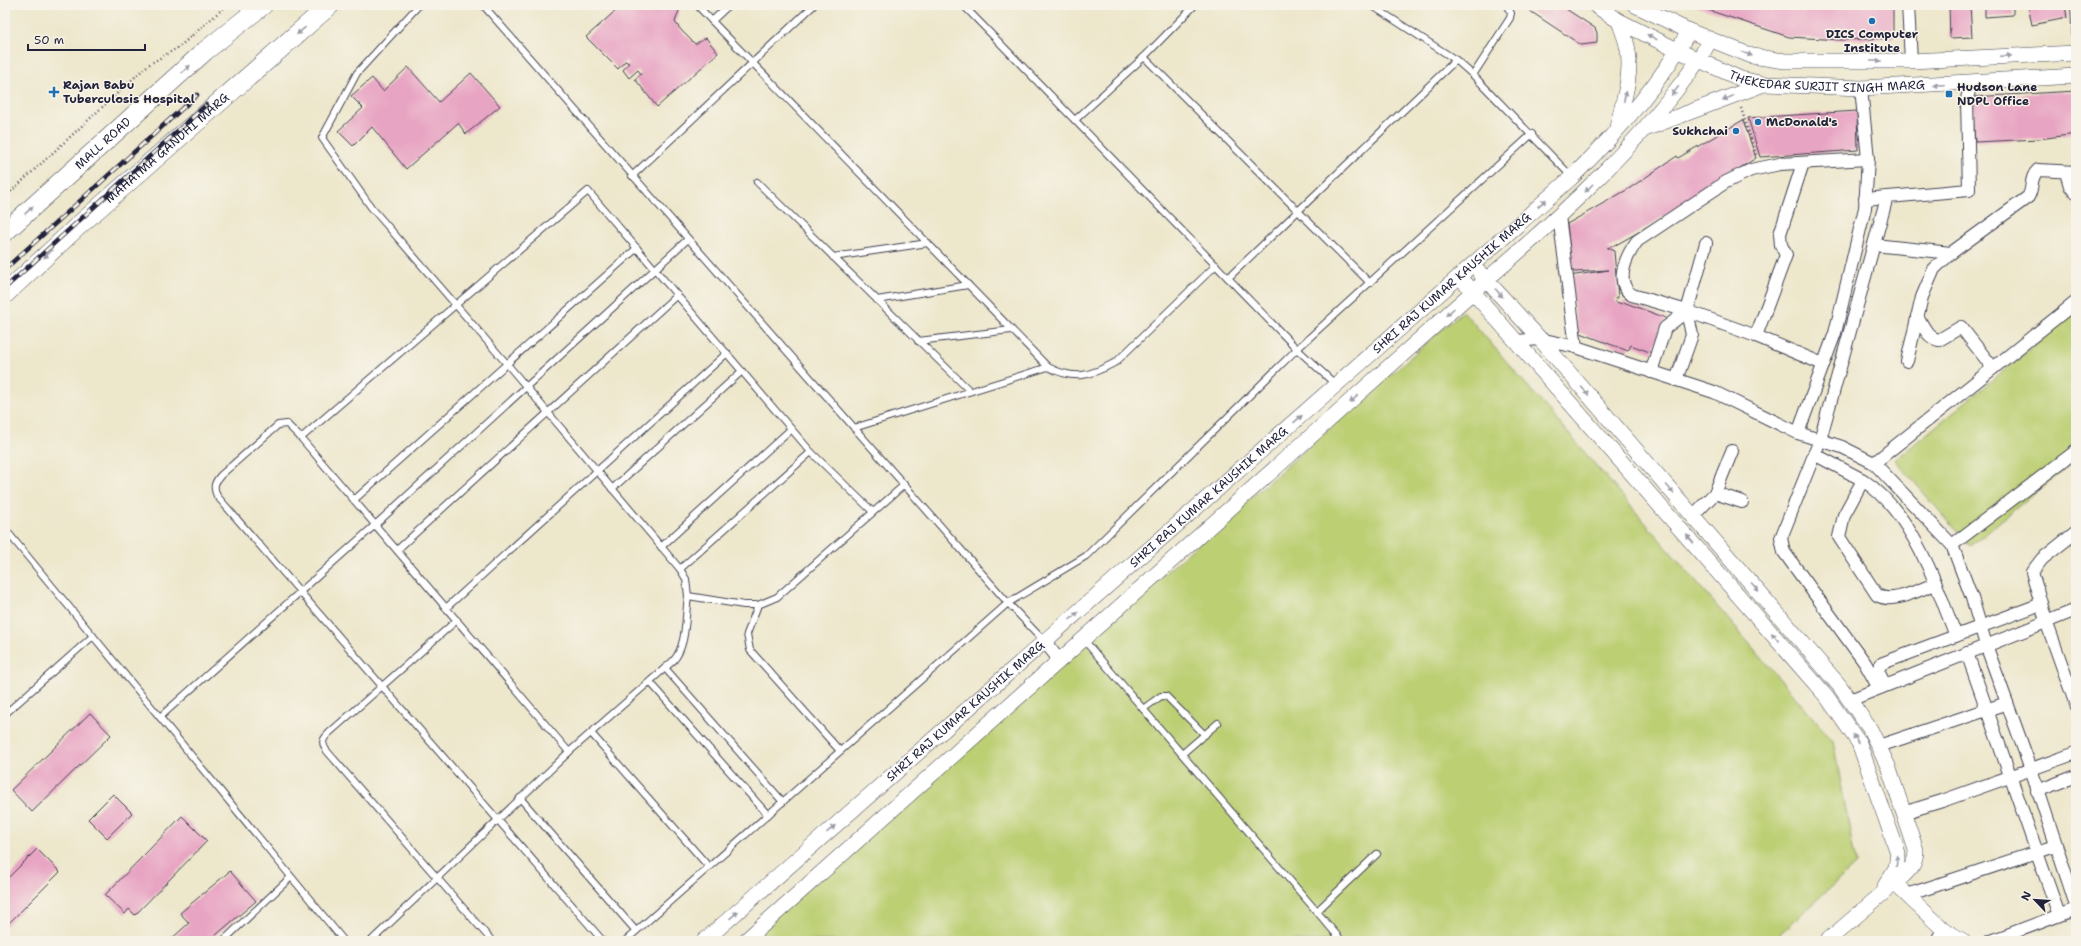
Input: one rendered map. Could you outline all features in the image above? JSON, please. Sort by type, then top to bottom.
[{"type":"main road","name":"MALL ROAD","points":[[5,232],[206,52],[263,5]]},
{"type":"main road","name":"MAHATMA GANDHI MARG","points":[[5,294],[77,227],[330,5]]},
{"type":"street","name":"THEKEDAR SURJIT SINGH MARG","points":[[1595,5],[1619,21],[1678,51],[1741,79],[1764,84],[1861,88],[2076,76]]},
{"type":"street","name":"THEKEDAR SURJIT SINGH MARG","points":[[1635,5],[1689,31],[1752,56],[1785,60],[1911,61],[2076,53]]},
{"type":"street","points":[[1908,5],[1911,61]]},
{"type":"street","points":[[1616,134],[1628,82],[1629,59],[1628,49],[1619,21]]},
{"type":"street","name":"SHRI RAJ KUMAR KAUSHIK MARG","points":[[704,941],[1572,177],[1616,134],[1678,51],[1689,31]]},
{"type":"street","name":"SHRI RAJ KUMAR KAUSHIK MARG","points":[[745,941],[1559,216],[1644,129],[1700,60],[1710,40]]},
{"type":"street","points":[[1866,198],[1970,190],[1967,99],[1971,83]]},
{"type":"street","points":[[1644,129],[1764,84]]},
{"type":"street","points":[[1798,433],[1835,333],[1865,208],[1868,159],[1861,88]]},
{"type":"street","points":[[1823,364],[1756,336],[1687,311],[1632,295],[1626,291],[1623,284],[1625,263],[1629,253],[1641,239],[1726,182],[1751,170],[1780,164],[1868,159]]},
{"type":"street","points":[[1756,336],[1786,255],[1781,244],[1780,234],[1803,163]]},
{"type":"street","points":[[1907,361],[1922,297],[1934,269],[1951,253],[2028,197],[2031,192],[2032,178],[2038,170],[2071,172],[2070,186],[2076,193]]},
{"type":"street","points":[[1882,687],[1781,546],[1784,529],[1820,440],[1887,197]]},
{"type":"street","points":[[1559,216],[1576,347]]},
{"type":"street","points":[[1676,380],[1692,335],[1687,311],[1706,243]]},
{"type":"street","points":[[1874,245],[1951,253]]},
{"type":"street","points":[[1473,264],[1540,339],[1839,685],[1870,728],[1888,766],[1916,850],[1916,858],[1914,864],[1892,881],[1880,896],[1827,941]]},
{"type":"street","points":[[1459,276],[1827,697],[1859,743],[1898,852],[1896,868],[1892,881]]},
{"type":"street","points":[[1874,463],[2076,302]]},
{"type":"street","points":[[1651,372],[1665,328],[1687,311]]},
{"type":"street","points":[[1917,316],[1934,340],[1939,340],[1961,327],[1993,368]]},
{"type":"street","points":[[1516,341],[1540,339],[1576,347],[1714,392],[1798,433],[1842,447],[1874,463],[1952,545],[1972,598],[1986,645],[2076,905]]},
{"type":"street","points":[[1693,516],[1715,493],[1732,450]]},
{"type":"street","points":[[1952,545],[2076,451]]},
{"type":"street","points":[[1814,454],[1863,480],[1880,493],[1898,512],[1921,552],[1936,584],[1956,636]]},
{"type":"street","points":[[1863,480],[1844,515],[1839,537],[1877,595],[1883,598],[1891,599],[1936,584]]},
{"type":"street","points":[[1715,493],[1742,502]]},
{"type":"street","points":[[2076,532],[2035,566],[2032,572],[2046,620],[2072,682],[2076,705]]},
{"type":"street","points":[[1882,687],[1878,671],[1880,665],[2041,604]]},
{"type":"street","points":[[1850,700],[2046,620],[2076,610]]},
{"type":"street","points":[[1045,642],[1060,661]]},
{"type":"street","points":[[1967,653],[2059,915]]},
{"type":"street","points":[[1879,746],[2006,703]]},
{"type":"street","points":[[1903,813],[1942,801],[2076,753]]},
{"type":"street","points":[[2037,791],[2076,776]]},
{"type":"street","points":[[1907,895],[2056,846]]},
{"type":"street","points":[[1892,881],[1907,895],[1940,935],[1963,941]]},
{"type":"street","points":[[1991,941],[2076,909]]},
{"type":"lane","points":[[371,941],[569,752],[650,682],[677,656],[680,650],[688,596],[686,579],[680,570],[526,386],[455,306],[371,207],[322,138],[357,72],[419,5]]},
{"type":"lane","points":[[483,5],[1008,603],[1045,642]]},
{"type":"lane","points":[[697,5],[1011,330],[1048,367],[1062,375],[1083,376],[1116,362],[1216,265]]},
{"type":"lane","points":[[712,21],[729,5]]},
{"type":"lane","points":[[632,176],[814,5]]},
{"type":"lane","points":[[964,5],[1228,278],[1336,385]]},
{"type":"lane","points":[[1075,120],[1144,57],[1195,5]]},
{"type":"lane","points":[[1371,5],[1456,60],[1532,134],[1572,177]]},
{"type":"lane","points":[[1473,75],[1510,18],[1511,13],[1506,5]]},
{"type":"lane","points":[[2074,5],[2076,46]]},
{"type":"lane","points":[[1144,57],[1370,283]]},
{"type":"lane","points":[[1228,278],[1456,60]]},
{"type":"lane","points":[[625,941],[1008,603],[1086,556],[1298,349],[1532,134]]},
{"type":"lane","points":[[757,182],[970,391]]},
{"type":"lane","points":[[301,438],[588,191],[811,452],[873,512]]},
{"type":"lane","points":[[160,717],[375,525],[688,239]]},
{"type":"lane","points":[[833,257],[928,243]]},
{"type":"lane","points":[[354,500],[637,248]]},
{"type":"lane","points":[[877,300],[968,285]]},
{"type":"lane","points":[[397,550],[677,295]]},
{"type":"lane","points":[[918,341],[1011,330]]},
{"type":"lane","points":[[446,608],[727,353]]},
{"type":"lane","points":[[854,428],[1048,367]]},
{"type":"lane","points":[[612,489],[742,371]]},
{"type":"lane","points":[[569,752],[301,438],[287,424],[278,425],[221,475],[215,483],[214,489],[217,496],[603,941]]},
{"type":"lane","points":[[661,547],[791,429]]},
{"type":"lane","points":[[680,570],[811,452]]},
{"type":"lane","points":[[688,596],[744,605],[758,605],[777,597],[904,485]]},
{"type":"lane","points":[[5,529],[344,941]]},
{"type":"lane","points":[[758,605],[747,634],[750,650],[840,751]]},
{"type":"lane","points":[[456,620],[323,738],[322,744],[492,941]]},
{"type":"lane","points":[[5,714],[93,636]]},
{"type":"lane","points":[[1084,640],[1342,941]]},
{"type":"lane","points":[[664,668],[783,802]]},
{"type":"lane","points":[[650,682],[768,815]]},
{"type":"lane","points":[[1143,709],[1161,696],[1166,696],[1205,735]]},
{"type":"lane","points":[[1182,754],[1218,723]]},
{"type":"lane","points":[[591,733],[709,867]]},
{"type":"lane","points":[[520,798],[636,931]]},
{"type":"lane","points":[[1317,911],[1377,854]]},
{"type":"lane","points":[[223,941],[291,877]]},
{"type":"path","points":[[5,197],[148,65],[179,47],[227,5]]},
{"type":"path","points":[[1737,94],[1760,168]]},
{"type":"green space","points":[[1463,311],[1833,741],[1856,864],[1772,941],[747,941]]},
{"type":"green space","points":[[2076,311],[2076,459],[1970,546],[1895,460]]},
{"type":"building","points":[[622,5],[681,5],[675,22],[681,30],[695,44],[706,38],[718,53],[657,107],[635,79],[641,74],[638,70],[629,78],[623,70],[629,63],[625,61],[618,69],[586,37]]},
{"type":"building","points":[[1521,5],[1560,5],[1595,28],[1597,33],[1597,43],[1581,45]]},
{"type":"building","points":[[1693,5],[1893,5],[1893,38],[1841,40],[1789,37]]},
{"type":"building","points":[[1949,5],[1970,5],[1972,37],[1950,38]]},
{"type":"building","points":[[1985,5],[2013,5],[2013,15],[1985,17]]},
{"type":"building","points":[[2028,5],[2065,5],[2067,18],[2032,25]]},
{"type":"building","points":[[408,67],[439,102],[471,73],[500,106],[466,134],[458,123],[406,169],[372,127],[353,146],[338,131],[363,108],[351,96],[372,78],[383,91]]},
{"type":"building","points":[[2076,91],[2076,134],[2039,139],[1975,142],[1972,97]]},
{"type":"building","points":[[1857,111],[1858,150],[1760,157],[1748,118]]},
{"type":"building","points":[[1743,120],[1756,158],[1637,233],[1614,246],[1607,248],[1614,251],[1618,298],[1615,298],[1616,302],[1622,304],[1623,302],[1666,318],[1652,353],[1631,345],[1628,351],[1578,332],[1569,276],[1609,270],[1575,272],[1572,270],[1567,224],[1630,188],[1677,156],[1678,158]]},
{"type":"building","points":[[90,713],[111,735],[32,812],[11,790]]},
{"type":"building","points":[[113,794],[132,813],[107,838],[88,819]]},
{"type":"building","points":[[182,816],[207,841],[135,915],[129,909],[125,914],[105,895]]},
{"type":"building","points":[[37,849],[60,872],[5,927],[5,881]]},
{"type":"building","points":[[230,871],[256,901],[209,941],[169,941],[189,923],[180,913]]},
{"type":"railway","points":[[5,269],[197,95]]},
{"type":"railway","points":[[5,288],[206,105]]},
{"type":"place","name":"DICS Computer Institute","points":[[1872,21]]},
{"type":"place","name":"Rajan Babu Tuberculosis Hospital","points":[[54,92]]},
{"type":"place","name":"Hudson Lane NDPL Office","points":[[1949,94]]},
{"type":"place","name":"McDonald's","points":[[1758,122]]},
{"type":"place","name":"Sukhchai","points":[[1736,131]]}]
